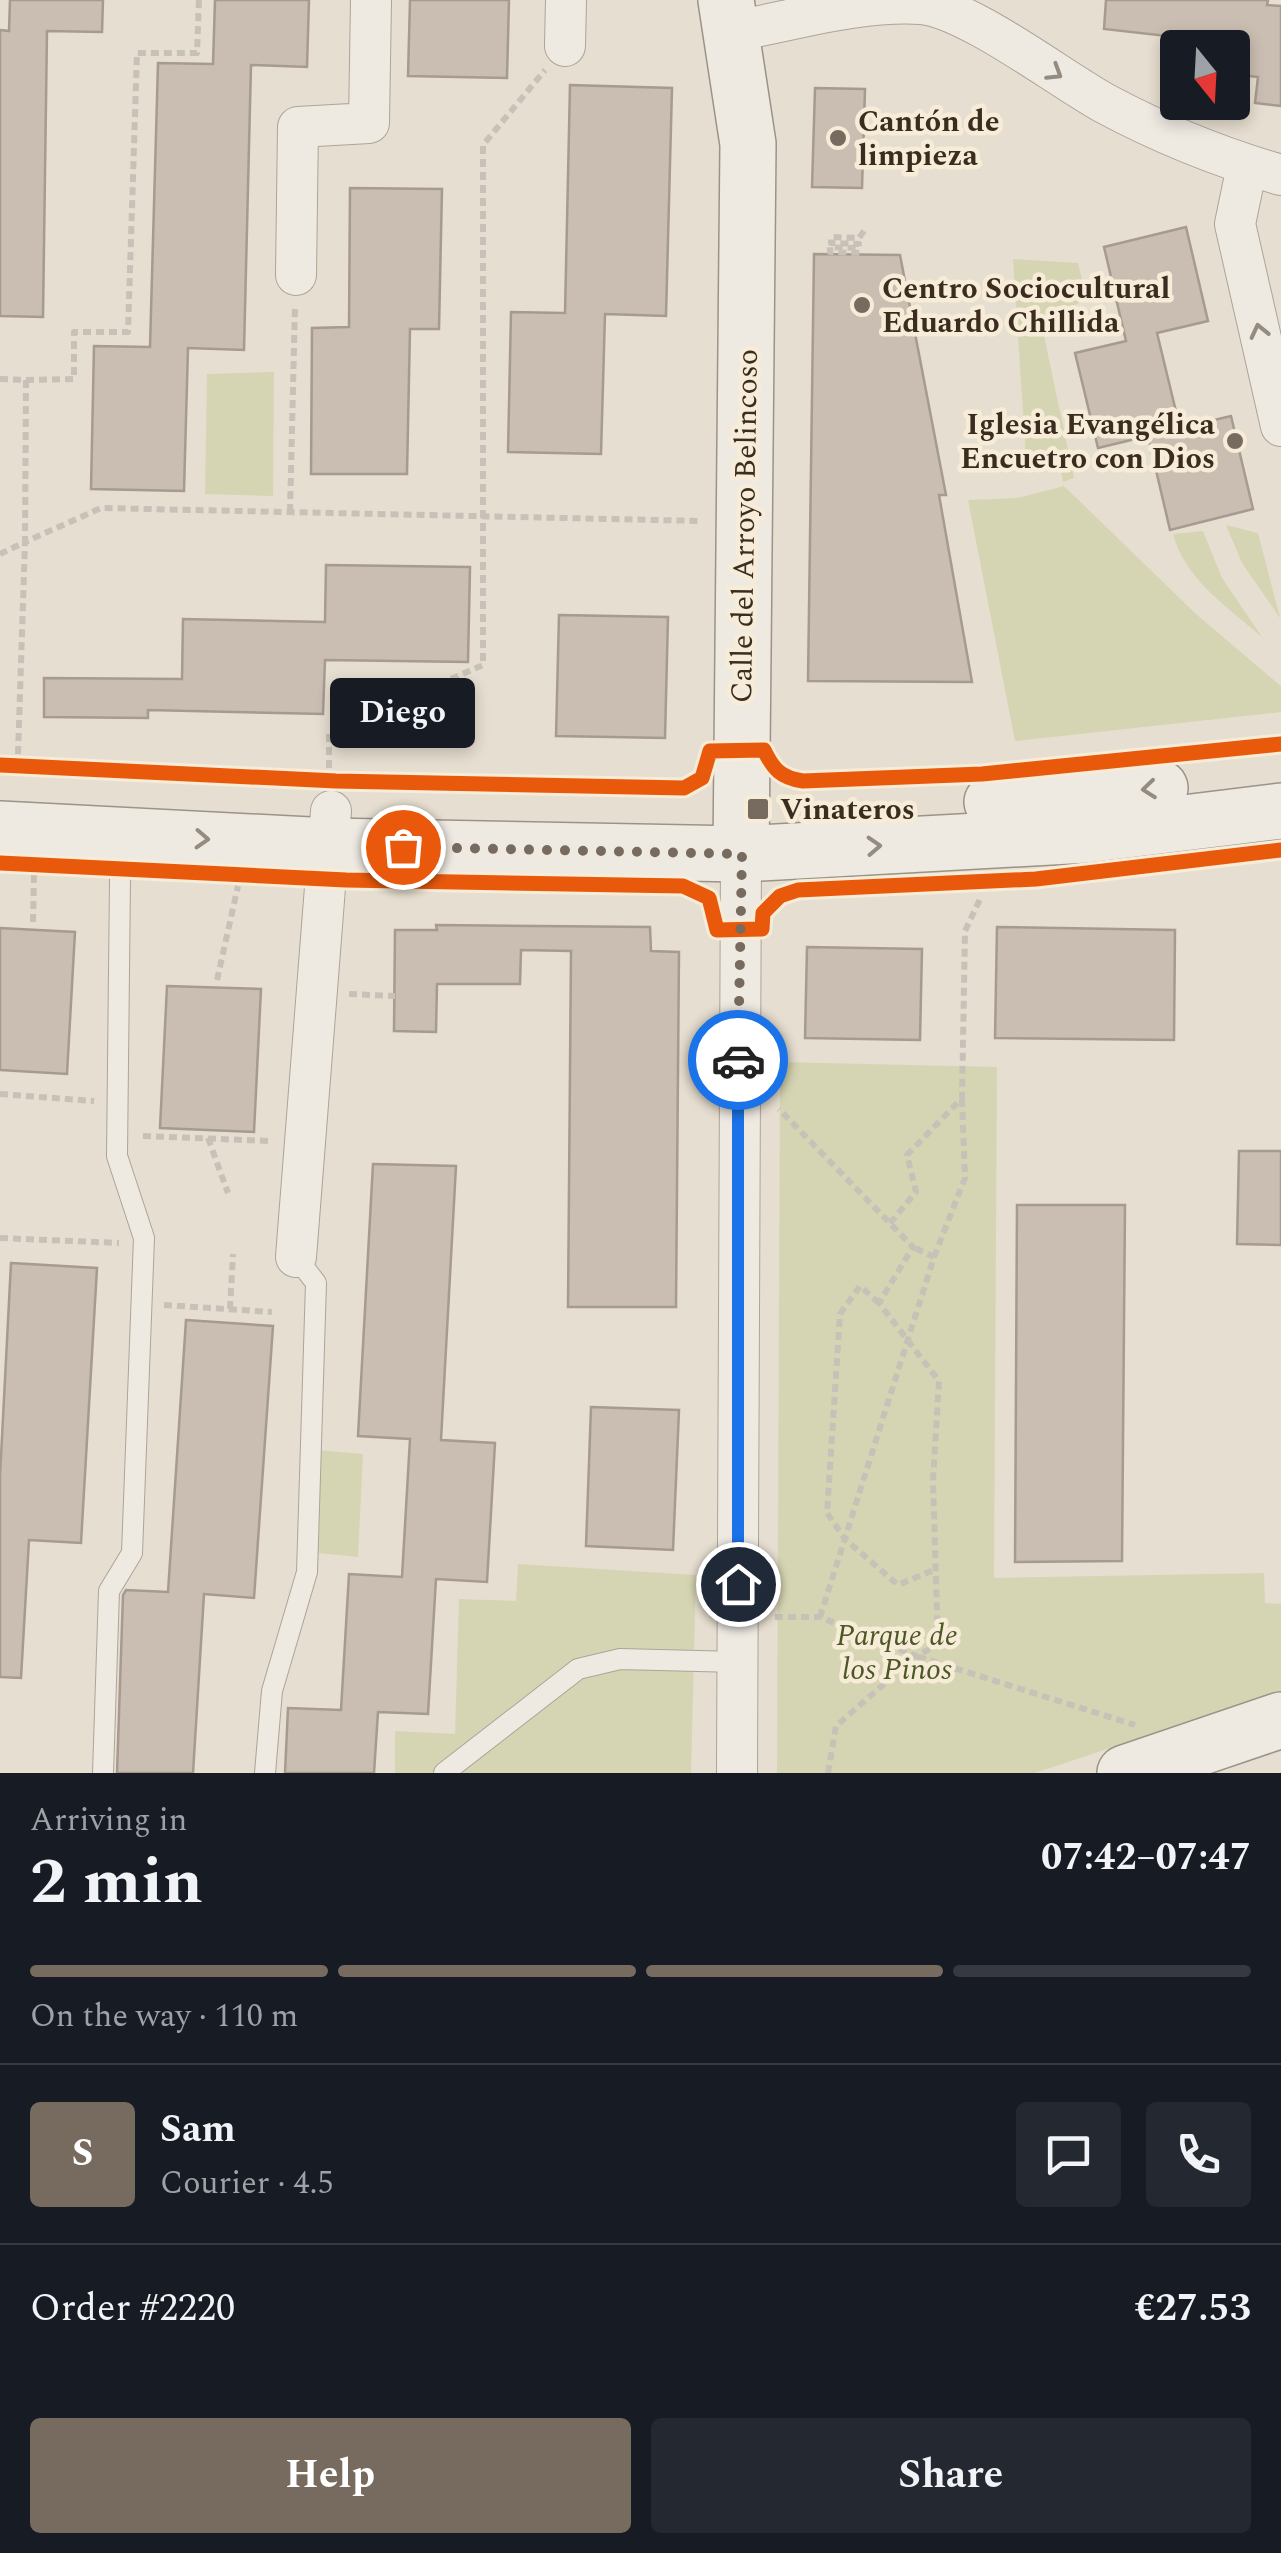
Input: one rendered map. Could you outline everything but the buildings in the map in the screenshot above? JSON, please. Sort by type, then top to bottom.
[{"type":"main road","name":"Calle del Arroyo Belincoso","points":[[729,15],[748,144],[741,835]]},
{"type":"main road","points":[[18,772],[741,835],[1086,835],[1281,811]]},
{"type":"main road","points":[[741,835],[1281,775]]},
{"type":"main road","points":[[9,846],[330,797]]},
{"type":"main road","points":[[1143,1767],[1280,1720]]},
{"type":"street","points":[[296,275],[298,127],[369,123],[371,0]]},
{"type":"street","points":[[565,46],[566,0]]},
{"type":"street","points":[[729,15],[858,4],[926,4],[990,16],[1105,104],[1264,170],[1235,224],[1281,426]]},
{"type":"street","points":[[296,1257],[330,797]]},
{"type":"street","name":"Calle del Arroyo Belincoso","points":[[737,1773],[741,835]]},
{"type":"lane","points":[[103,1773],[110,1592],[132,1553],[144,1244],[117,1156],[120,879]]},
{"type":"lane","points":[[265,1773],[272,1691],[307,1572],[316,1283],[296,1257]]},
{"type":"lane","points":[[444,1773],[578,1669],[620,1659],[737,1662]]},
{"type":"path","points":[[0,379],[74,379],[74,332],[128,332],[136,53],[198,54],[199,0]]},
{"type":"path","points":[[330,797],[330,732],[484,665],[483,144],[565,46]]},
{"type":"path","points":[[864,231],[864,254],[830,252],[830,247],[859,248],[859,244],[831,243],[831,237],[860,238],[864,231]]},
{"type":"path","points":[[290,512],[296,275]]},
{"type":"path","points":[[0,765],[18,772],[26,380]]},
{"type":"path","points":[[0,554],[101,508],[744,522]]},
{"type":"path","points":[[9,846],[56,866]]},
{"type":"path","points":[[33,922],[34,874]]},
{"type":"path","points":[[220,874],[256,875]]},
{"type":"path","points":[[820,1616],[934,1256],[965,1178],[965,931],[978,889],[996,881]]},
{"type":"path","points":[[217,980],[238,886]]},
{"type":"path","points":[[318,993],[394,996]]},
{"type":"path","points":[[0,1094],[117,1102]]},
{"type":"path","points":[[890,1223],[916,1192],[907,1155],[962,1098]]},
{"type":"path","points":[[779,1109],[913,1247],[934,1256]]},
{"type":"path","points":[[116,1135],[303,1142]]},
{"type":"path","points":[[208,1138],[228,1193]]},
{"type":"path","points":[[0,1238],[144,1244]]},
{"type":"path","points":[[878,1303],[913,1247]]},
{"type":"path","points":[[230,1309],[233,1254]]},
{"type":"path","points":[[828,1773],[836,1726],[916,1656],[938,1645],[936,1570],[933,1480],[939,1381],[860,1286],[840,1314],[826,1513],[845,1538],[898,1585],[936,1570]]},
{"type":"path","points":[[179,1306],[272,1312]]},
{"type":"path","points":[[775,1616],[820,1616],[916,1656],[1148,1728],[1143,1767]]},
{"type":"green space","points":[[1013,259],[1078,263],[1086,297],[1043,331],[1074,478],[1063,482],[1059,456],[1026,458]]},
{"type":"green space","points":[[274,372],[273,496],[205,494],[207,374]]},
{"type":"green space","points":[[1064,486],[1196,614],[1281,686],[1281,712],[1015,741],[968,500],[1018,498]]},
{"type":"green space","points":[[1226,525],[1258,533],[1280,618],[1242,563]]},
{"type":"green space","points":[[1203,531],[1222,578],[1262,637],[1209,591],[1187,565],[1173,534]]},
{"type":"green space","name":"Parque de los Pinos","points":[[780,1062],[997,1067],[994,1578],[1264,1573],[1265,1603],[1281,1604],[1281,1691],[1035,1773],[777,1773]]},
{"type":"green space","points":[[317,1450],[363,1454],[358,1557],[309,1552]]},
{"type":"green space","points":[[518,1564],[696,1575],[691,1773],[395,1773],[395,1731],[455,1734],[459,1599],[516,1601]]},
{"type":"cycle path","points":[[0,765],[336,781],[684,788],[702,778],[710,751],[764,750],[779,772],[803,781],[982,774],[1281,744]]},
{"type":"cycle path","points":[[0,863],[346,880],[683,886],[709,898],[717,930],[762,929],[763,913],[780,896],[798,890],[1036,879],[1281,850]]},
{"type":"way so far","points":[[403,847],[742,854],[738,1060]]},
{"type":"place","name":"Cantón de limpieza","points":[[838,138]]},
{"type":"place","name":"Centro Sociocultural Eduardo Chillida","points":[[862,305]]},
{"type":"place","name":"Iglesia Evangélica Encuetro con Dios","points":[[1235,441]]},
{"type":"place","name":"Vinateros","points":[[758,809]]},
{"type":"place","name":"Diego","points":[[403,847]]},
{"type":"route","points":[[738,1060],[738,1584]]}]
